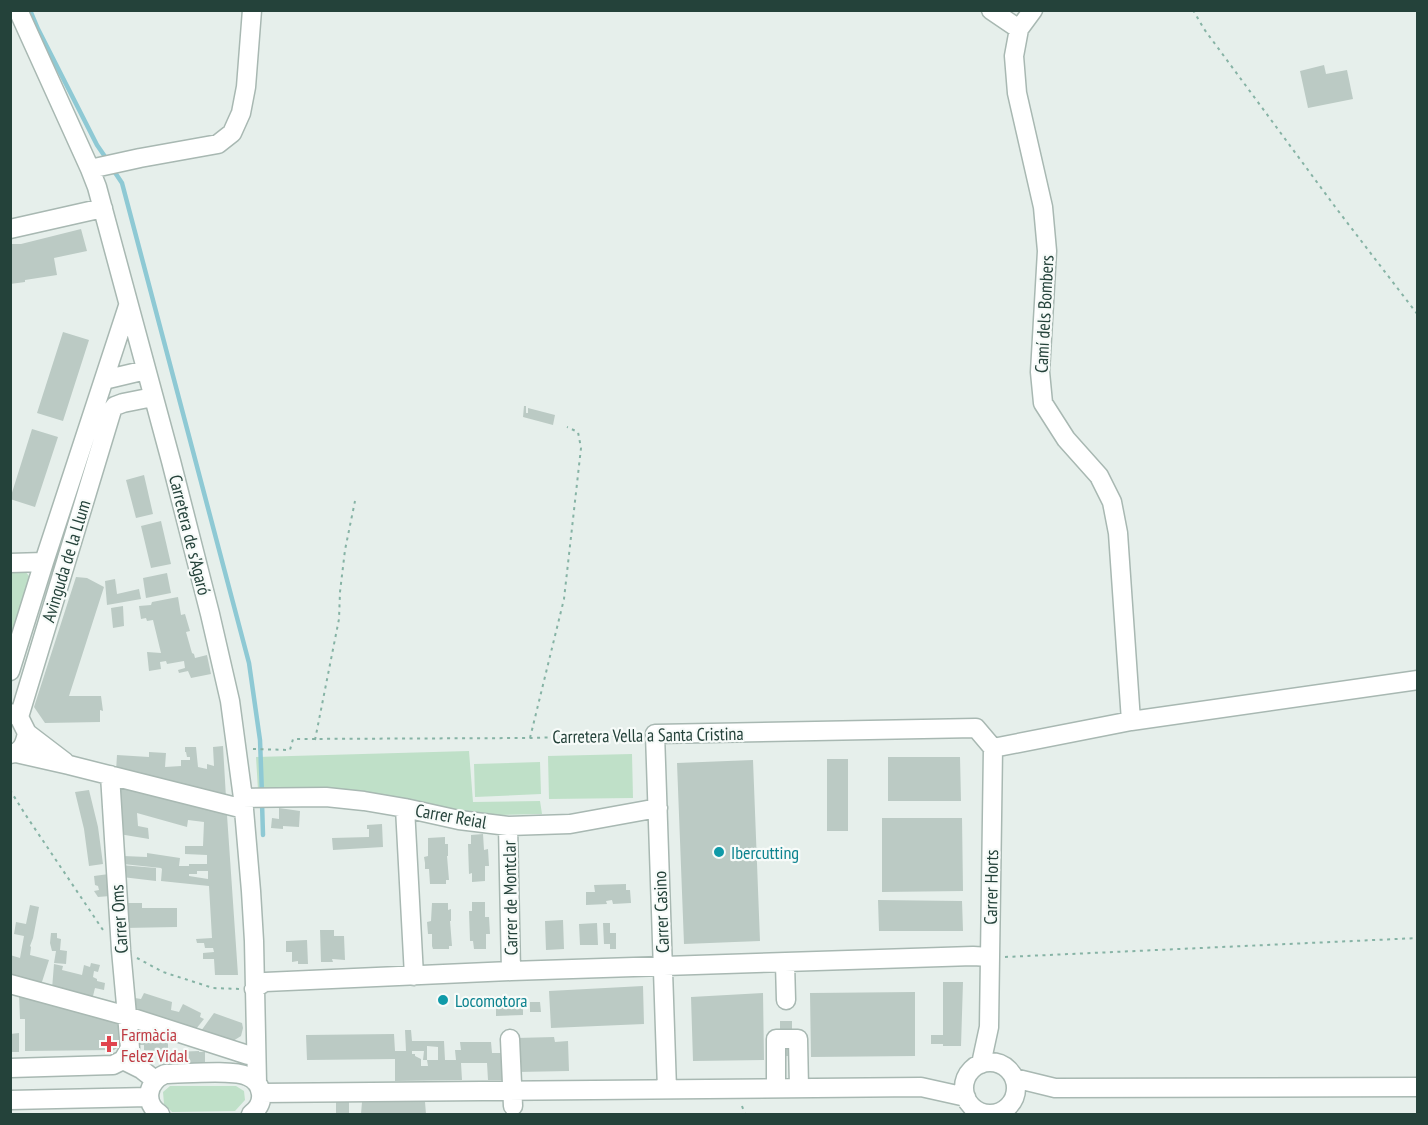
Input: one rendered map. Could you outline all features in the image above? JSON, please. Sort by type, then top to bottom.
[{"type":"street","name":"Carretera de s'Agaró","points":[[18,10],[93,168],[224,670],[247,802],[254,941],[252,1048],[258,1103]]},
{"type":"street","points":[[93,168],[218,144],[232,133],[241,113],[246,87],[252,10]]},
{"type":"street","points":[[991,10],[1019,29],[1034,10]]},
{"type":"street","name":"Camí dels Bombers","points":[[1019,29],[1014,56],[1017,93],[1043,207],[1047,251],[1040,372],[1043,404],[1066,439],[1099,476],[1112,502],[1118,533],[1131,721]]},
{"type":"street","points":[[10,229],[103,208]]},
{"type":"street","name":"Avinguda de la Llum","points":[[10,671],[128,306]]},
{"type":"street","points":[[146,370],[101,389],[115,406],[153,397]]},
{"type":"street","name":"Avinguda de la Llum","points":[[13,754],[25,744],[19,721],[115,406]]},
{"type":"street","points":[[10,563],[44,562]]},
{"type":"street","points":[[993,748],[1131,721],[1418,680]]},
{"type":"street","name":"Carrer Reial","points":[[19,721],[69,765]]},
{"type":"street","name":"Carretera Vella a Santa Cristina","points":[[655,734],[976,728],[993,748]]},
{"type":"street","name":"Carrer Casino","points":[[655,734],[667,1089]]},
{"type":"street","name":"Carrer Horts","points":[[990,1063],[993,748]]},
{"type":"street","name":"Carrer Reial","points":[[13,754],[247,802],[326,797],[508,826],[570,824],[658,808]]},
{"type":"street","name":"Carrer Oms","points":[[110,775],[130,1048],[123,1060]]},
{"type":"street","points":[[405,808],[414,976]]},
{"type":"street","name":"Carrer de Montclar","points":[[508,826],[511,971]]},
{"type":"street","points":[[254,989],[265,982],[511,971],[990,957]]},
{"type":"street","points":[[785,963],[786,1000]]},
{"type":"street","points":[[10,984],[252,1048],[232,1073]]},
{"type":"street","points":[[510,1039],[512,1098]]},
{"type":"street","points":[[776,1088],[776,1039],[798,1039],[799,1088]]},
{"type":"street","points":[[10,1068],[113,1065],[123,1060],[141,1069],[156,1104]]},
{"type":"street","points":[[990,1063],[1008,1069],[1014,1078],[1016,1088],[1014,1099],[999,1114],[979,1113],[966,1097],[964,1086],[967,1076],[973,1069],[990,1063]]},
{"type":"street","points":[[156,1104],[165,1074],[232,1073],[248,1076],[258,1103],[512,1098],[667,1089],[921,1087],[967,1076]]},
{"type":"street","points":[[1014,1078],[1055,1088],[1418,1087]]},
{"type":"street","points":[[921,1087],[966,1097]]},
{"type":"street","points":[[1014,1099],[1055,1088]]},
{"type":"street","points":[[10,1100],[156,1104]]},
{"type":"path","points":[[1193,10],[1204,29],[1329,199],[1418,315]]},
{"type":"path","points":[[530,738],[564,599],[580,448],[578,432],[567,427]]},
{"type":"path","points":[[315,740],[339,619],[345,550],[355,501]]},
{"type":"path","name":"Carretera Vella a Santa Cristina","points":[[246,749],[290,750],[293,739],[530,738],[655,734]]},
{"type":"path","points":[[990,957],[1418,938]]},
{"type":"green space","points":[[26,572],[31,579],[11,647],[11,573]]},
{"type":"green space","points":[[469,751],[473,802],[540,801],[542,814],[499,815],[455,810],[342,791],[306,788],[258,790],[256,757]]},
{"type":"green space","points":[[632,754],[633,798],[549,799],[548,756]]},
{"type":"green space","points":[[540,762],[541,794],[475,797],[474,764]]},
{"type":"green space","points":[[170,1086],[236,1086],[244,1091],[245,1100],[235,1111],[172,1112],[164,1104],[163,1092]]},
{"type":"building","points":[[1324,65],[1326,74],[1347,70],[1353,99],[1308,108],[1300,71]]},
{"type":"building","points":[[81,229],[87,251],[54,258],[57,275],[10,284],[10,244],[21,244]]},
{"type":"building","points":[[63,332],[89,340],[63,421],[37,413]]},
{"type":"building","points":[[524,406],[526,406],[526,413],[528,413],[528,408],[555,415],[553,425],[523,417]]},
{"type":"building","points":[[32,429],[58,437],[35,507],[10,499]]},
{"type":"building","points":[[144,475],[153,514],[136,518],[126,480]]},
{"type":"building","points":[[161,521],[171,564],[151,568],[141,526]]},
{"type":"building","points":[[167,573],[171,593],[146,598],[143,578]]},
{"type":"building","points":[[76,577],[87,578],[104,587],[69,696],[101,696],[103,711],[100,710],[100,722],[45,723],[34,707]]},
{"type":"building","points":[[115,579],[117,594],[139,589],[141,599],[107,605],[105,581]]},
{"type":"building","points":[[178,597],[181,615],[185,614],[190,631],[186,632],[192,653],[195,658],[207,655],[211,674],[191,678],[188,671],[179,673],[178,670],[185,668],[184,661],[167,664],[166,661],[160,662],[161,669],[149,671],[147,652],[161,653],[153,620],[141,619],[139,606]]},
{"type":"building","points":[[123,606],[124,626],[113,628],[111,608]]},
{"type":"building","points":[[223,746],[226,798],[116,771],[117,755],[149,757],[149,752],[166,753],[165,767],[181,766],[181,760],[190,760],[185,747],[196,747],[198,767],[207,769],[207,764],[214,766],[213,747]]},
{"type":"building","points":[[888,757],[960,757],[961,801],[888,801]]},
{"type":"building","points":[[827,759],[848,759],[848,831],[827,831]]},
{"type":"building","name":"Ibercutting","points":[[753,760],[760,941],[684,944],[677,763]]},
{"type":"building","points":[[120,788],[227,815],[238,975],[215,975],[214,959],[203,959],[203,953],[214,952],[213,948],[205,948],[204,943],[197,943],[196,939],[212,938],[209,886],[161,881],[161,868],[123,864],[123,856],[147,857],[147,853],[180,858],[179,866],[207,864],[207,855],[185,854],[185,846],[203,846],[204,822],[188,820],[187,827],[137,813],[138,826],[148,828],[149,839],[119,834]],"holes":[[[197,871],[208,871],[208,879],[189,876],[189,874],[197,874]]]},
{"type":"building","points":[[89,790],[98,827],[103,864],[89,866],[84,829],[75,792]]},
{"type":"building","points":[[279,808],[300,811],[299,827],[271,828],[272,818],[279,819]]},
{"type":"building","points":[[882,818],[962,818],[963,891],[882,892]]},
{"type":"building","points":[[382,824],[383,847],[333,850],[332,838],[369,837],[367,825]]},
{"type":"building","points":[[483,834],[484,850],[488,849],[489,866],[485,866],[485,881],[472,882],[472,873],[469,874],[468,844],[471,844],[471,835]]},
{"type":"building","points":[[445,837],[445,844],[448,844],[449,880],[446,880],[446,884],[430,884],[429,869],[425,869],[424,857],[428,856],[428,838]]},
{"type":"building","points":[[121,865],[156,868],[156,881],[122,877]]},
{"type":"building","points":[[109,874],[110,896],[98,897],[94,891],[99,890],[95,885],[94,876]]},
{"type":"building","points":[[626,884],[626,890],[630,890],[631,903],[613,904],[612,900],[606,901],[607,904],[586,905],[586,892],[595,892],[594,885]]},
{"type":"building","points":[[878,900],[962,901],[963,931],[879,931]]},
{"type":"building","points":[[472,902],[485,902],[485,917],[489,917],[490,934],[486,934],[486,949],[474,949],[473,941],[470,941],[469,911],[472,911]]},
{"type":"building","points":[[123,903],[142,903],[142,908],[177,908],[177,927],[124,928]]},
{"type":"building","points":[[432,903],[448,903],[448,910],[451,909],[452,946],[449,946],[449,949],[433,949],[432,934],[428,934],[427,922],[431,921]]},
{"type":"building","points":[[30,905],[39,907],[30,955],[49,960],[41,985],[10,976],[10,955],[20,958],[24,936],[14,934],[16,922],[26,924]]},
{"type":"building","points":[[563,920],[564,949],[546,950],[545,921]]},
{"type":"building","points":[[597,923],[598,945],[580,945],[579,924]]},
{"type":"building","points":[[603,923],[610,923],[610,933],[616,933],[616,949],[610,949],[610,944],[604,944]]},
{"type":"building","points":[[320,930],[334,930],[334,936],[344,936],[345,960],[332,959],[333,962],[321,962]]},
{"type":"building","points":[[51,933],[57,933],[57,938],[61,939],[60,950],[67,951],[66,964],[54,963],[56,951],[52,951]]},
{"type":"building","points":[[307,940],[308,964],[292,962],[292,952],[286,952],[286,941]]},
{"type":"building","points":[[91,963],[100,965],[98,972],[94,971],[93,977],[105,983],[104,990],[95,988],[92,1000],[52,989],[54,964],[63,966],[62,970],[82,975],[84,965],[90,967]]},
{"type":"building","points":[[943,982],[963,982],[961,1046],[931,1044],[931,1035],[943,1035]]},
{"type":"building","points":[[643,986],[644,1024],[551,1028],[549,991]]},
{"type":"building","points":[[915,992],[915,1056],[811,1057],[810,993]]},
{"type":"building","points":[[144,993],[172,1002],[171,1010],[179,1012],[183,1004],[201,1013],[200,1017],[204,1019],[196,1029],[131,1010],[135,998],[141,999]]},
{"type":"building","points":[[763,993],[764,1060],[693,1061],[691,997]]},
{"type":"building","points":[[19,994],[119,1022],[123,1038],[120,1046],[114,1050],[25,1051],[25,1019],[20,1019]]},
{"type":"building","points":[[523,1000],[523,1015],[496,1016],[496,1001]]},
{"type":"building","points":[[530,1002],[540,1002],[541,1012],[530,1012]]},
{"type":"building","points":[[214,1013],[242,1023],[241,1036],[233,1041],[201,1031]]},
{"type":"building","points":[[780,1021],[792,1021],[792,1056],[780,1056]]},
{"type":"building","points":[[405,1030],[411,1030],[412,1041],[444,1041],[445,1060],[456,1060],[455,1050],[461,1050],[460,1042],[491,1042],[492,1053],[504,1053],[506,1080],[488,1080],[487,1063],[461,1063],[462,1080],[395,1081],[395,1059],[307,1060],[306,1035],[394,1034],[395,1051],[406,1051]],"holes":[[[427,1046],[438,1047],[438,1060],[427,1060]],[[412,1051],[424,1051],[423,1060],[427,1060],[428,1066],[421,1066],[421,1059],[412,1054]]]},
{"type":"building","points":[[138,1031],[155,1031],[155,1038],[168,1038],[168,1054],[155,1054],[155,1051],[144,1050],[144,1045],[138,1045]]},
{"type":"building","points":[[19,1033],[19,1052],[10,1052],[10,1034]]},
{"type":"building","points":[[554,1037],[555,1042],[568,1041],[569,1071],[517,1072],[516,1038]]},
{"type":"building","points":[[173,1052],[205,1052],[205,1065],[174,1066]]},
{"type":"building","points":[[336,1102],[349,1102],[349,1114],[336,1114]]},
{"type":"building","points":[[362,1102],[425,1102],[426,1114],[361,1114]]},
{"type":"waterway","points":[[30,10],[97,145],[108,161]]},
{"type":"waterway","points":[[112,168],[122,183],[249,663],[260,740],[262,794]]},
{"type":"waterway","points":[[262,802],[263,835]]},
{"type":"place","name":"Ibercutting","points":[[719,852]]},
{"type":"place","name":"Locomotora","points":[[443,1000]]},
{"type":"place","name":"Farmàcia Felez Vidal","points":[[109,1044]]}]
